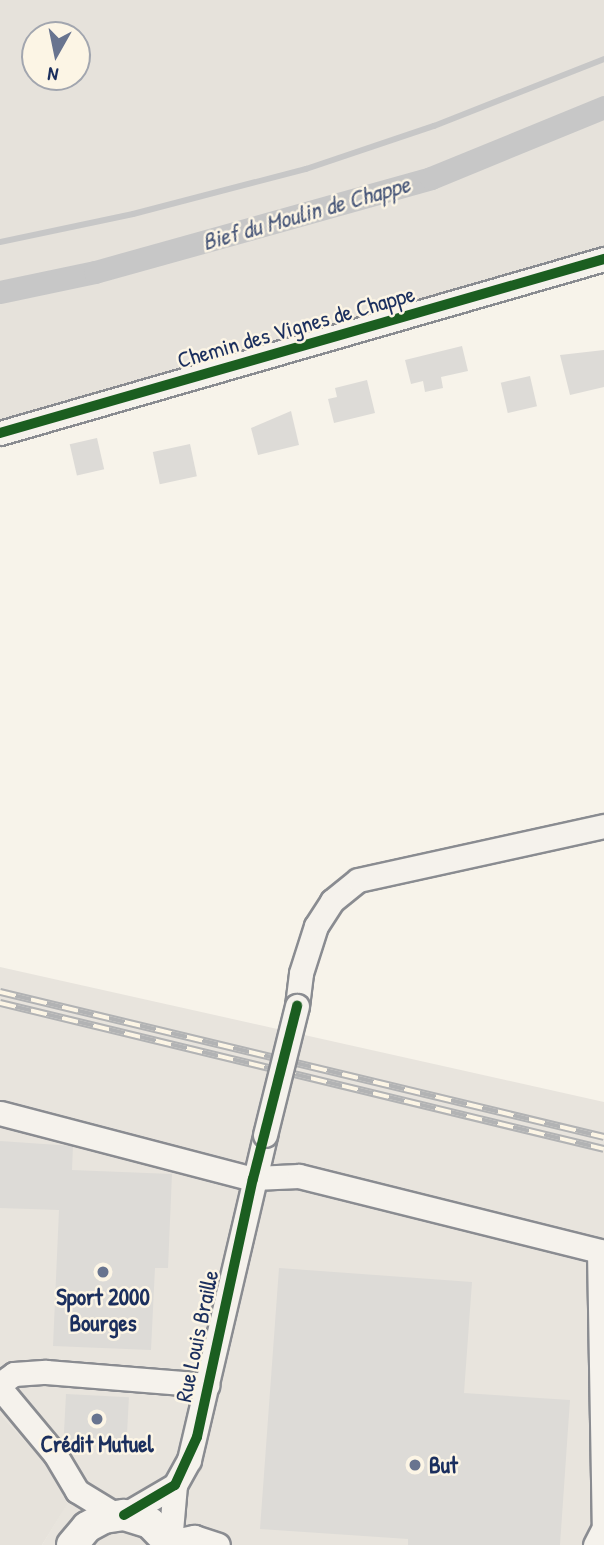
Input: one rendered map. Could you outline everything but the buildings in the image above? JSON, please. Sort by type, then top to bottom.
[{"type":"main road","points":[[72,1543],[87,1527],[121,1516],[150,1523],[170,1544]]},
{"type":"street","name":"Chemin des Vignes de Chappe","points":[[0,433],[604,259]]},
{"type":"street","name":"Rue Louis Braille","points":[[170,1544],[175,1485],[197,1437],[253,1178],[297,1006],[301,973],[316,926],[332,901],[358,880],[604,826]]},
{"type":"street","points":[[0,1113],[253,1178],[299,1175],[601,1252],[604,1525],[595,1545]]},
{"type":"street","points":[[175,1485],[121,1516],[76,1492],[55,1454],[0,1386],[14,1374],[46,1372],[207,1385]]},
{"type":"street","points":[[72,1543],[76,1492]]},
{"type":"street","points":[[170,1544],[194,1537],[218,1545]]},
{"type":"shaded area","points":[[0,0],[604,0],[604,259],[0,433]]},
{"type":"shaded area","points":[[0,967],[604,1102],[604,1545],[42,1545],[68,1502],[49,1467],[0,1414]]},
{"type":"shaded area","points":[[0,1414],[49,1467],[68,1503],[42,1545],[0,1545]]},
{"type":"waterway","points":[[0,242],[133,214],[306,169],[434,126],[604,59]]},
{"type":"waterway","name":"Bief du Moulin de Chappe","points":[[0,292],[95,272],[431,178],[604,107]]},
{"type":"railway","points":[[0,992],[604,1137]]},
{"type":"railway","points":[[0,1003],[604,1149]]},
{"type":"cycle path","points":[[0,433],[604,259]]},
{"type":"cycle path","points":[[124,1515],[175,1485],[197,1437],[253,1179],[297,1006]]},
{"type":"place","name":"Sport 2000 Bourges","points":[[103,1272]]},
{"type":"place","name":"Crédit Mutuel","points":[[97,1419]]},
{"type":"place","name":"But","points":[[415,1465]]}]
